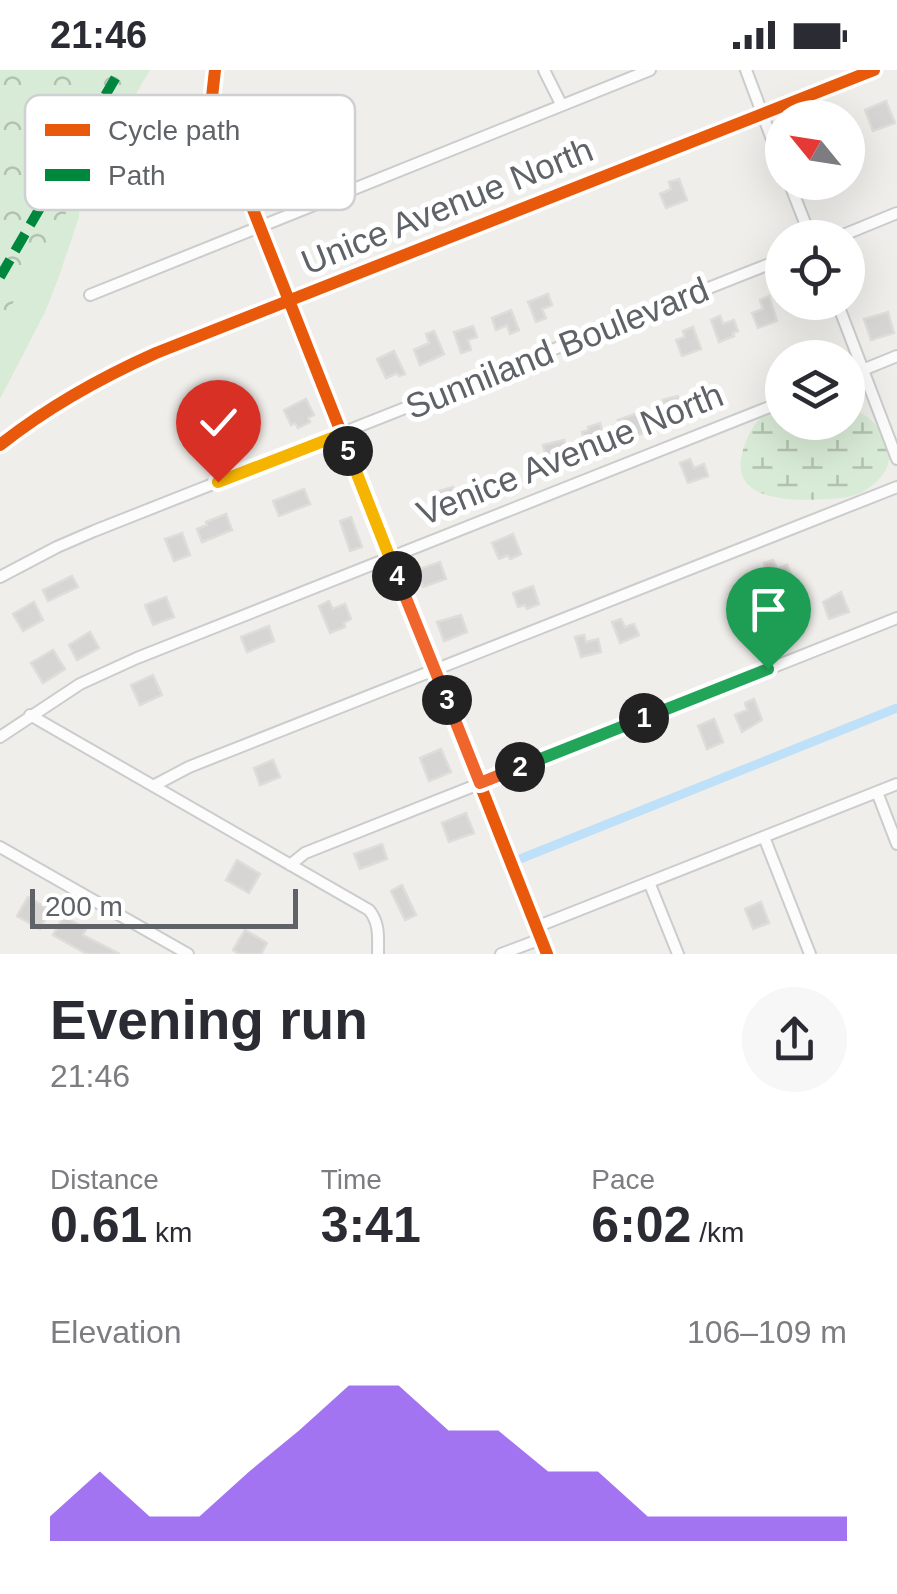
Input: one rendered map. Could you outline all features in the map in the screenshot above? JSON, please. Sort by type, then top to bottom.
[{"type":"street","points":[[212,95],[214,70]]},
{"type":"street","points":[[544,70],[561,104]]},
{"type":"street","points":[[355,189],[650,70]]},
{"type":"street","points":[[746,70],[765,124]]},
{"type":"street","name":"Unice Avenue North","points":[[0,445],[92,384],[156,354],[874,70]]},
{"type":"street","points":[[253,210],[547,954]]},
{"type":"street","points":[[90,295],[304,210]]},
{"type":"street","points":[[865,226],[897,213]]},
{"type":"street","name":"Sunniland Boulevard","points":[[0,577],[94,531],[765,266]]},
{"type":"street","points":[[865,369],[897,356]]},
{"type":"street","points":[[865,375],[897,458]]},
{"type":"street","name":"Venice Avenue North","points":[[0,736],[105,672],[765,409]]},
{"type":"street","points":[[153,786],[189,767],[897,487]]},
{"type":"street","points":[[290,865],[305,852],[897,618]]},
{"type":"street","points":[[30,715],[369,910],[378,928],[378,954]]},
{"type":"street","points":[[502,954],[649,882],[897,784]]},
{"type":"street","points":[[877,792],[897,844]]},
{"type":"street","points":[[764,836],[810,954]]},
{"type":"street","points":[[0,848],[188,954]]},
{"type":"street","points":[[649,882],[678,954]]},
{"type":"green space","points":[[0,70],[150,70],[135,95],[25,95],[25,210],[68,210],[0,325]]},
{"type":"green space","points":[[25,200],[25,210],[79,210],[45,312],[0,399],[0,215]]},
{"type":"green space","points":[[765,414],[765,440],[865,440],[865,416],[886,441],[887,467],[874,484],[851,496],[814,500],[769,496],[746,482],[741,470],[742,454],[756,423]]},
{"type":"building","points":[[886,101],[895,123],[873,131],[865,110]]},
{"type":"building","points":[[679,179],[687,200],[666,208],[660,194],[671,189],[669,182]]},
{"type":"building","points":[[548,294],[552,305],[542,309],[546,318],[536,322],[528,302]]},
{"type":"building","points":[[765,298],[765,320],[777,321],[758,328],[752,313],[763,309],[760,300]]},
{"type":"building","points":[[511,310],[519,330],[510,334],[507,325],[496,330],[492,318]]},
{"type":"building","points":[[888,312],[894,333],[871,340],[865,319]]},
{"type":"building","points":[[720,316],[723,324],[734,320],[738,331],[719,342],[711,320]]},
{"type":"building","points":[[473,326],[477,337],[468,340],[471,350],[461,353],[454,332]]},
{"type":"building","points":[[693,327],[701,349],[682,356],[676,340],[685,337],[683,331]]},
{"type":"building","points":[[434,331],[444,354],[420,365],[414,350],[429,343],[426,334]]},
{"type":"building","points":[[394,351],[405,374],[386,378],[377,359]]},
{"type":"building","points":[[678,396],[682,411],[674,414],[676,420],[663,424],[658,406],[664,404],[663,400]]},
{"type":"building","points":[[306,399],[314,415],[298,428],[295,423],[291,425],[284,410]]},
{"type":"building","points":[[640,412],[647,431],[636,436],[633,430],[624,434],[618,420]]},
{"type":"building","points":[[224,421],[231,440],[209,448],[203,429]]},
{"type":"building","points":[[600,423],[606,444],[587,450],[582,432]]},
{"type":"building","points":[[564,440],[569,461],[548,463],[543,445]]},
{"type":"building","points":[[690,459],[694,468],[704,464],[708,476],[688,483],[680,463]]},
{"type":"building","points":[[453,487],[459,504],[436,512],[431,498]]},
{"type":"building","points":[[304,489],[310,504],[279,516],[273,501]]},
{"type":"building","points":[[226,514],[232,530],[202,542],[197,529]]},
{"type":"building","points":[[351,517],[362,547],[350,551],[340,521]]},
{"type":"building","points":[[182,533],[190,555],[174,561],[165,539]]},
{"type":"building","points":[[513,534],[521,554],[499,559],[492,543]]},
{"type":"building","points":[[773,560],[777,569],[787,565],[791,576],[771,584],[764,563]]},
{"type":"building","points":[[440,562],[446,579],[423,587],[417,570]]},
{"type":"building","points":[[72,576],[78,587],[48,601],[43,590]]},
{"type":"building","points":[[533,586],[539,604],[527,609],[525,605],[518,607],[513,593]]},
{"type":"building","points":[[841,592],[849,612],[829,619],[823,602]]},
{"type":"building","points":[[166,597],[174,617],[153,625],[145,605]]},
{"type":"building","points":[[329,601],[333,609],[345,604],[351,619],[344,623],[345,627],[330,633],[319,606]]},
{"type":"building","points":[[34,602],[43,620],[23,631],[13,614]]},
{"type":"building","points":[[461,615],[467,632],[444,641],[437,622]]},
{"type":"building","points":[[621,619],[625,627],[634,624],[639,635],[620,643],[612,622]]},
{"type":"building","points":[[269,626],[274,641],[247,652],[241,637]]},
{"type":"building","points":[[90,632],[99,648],[77,660],[69,645]]},
{"type":"building","points":[[584,635],[586,642],[598,639],[601,652],[581,657],[575,637]]},
{"type":"building","points":[[53,650],[65,669],[43,683],[31,663]]},
{"type":"building","points":[[153,675],[162,695],[140,705],[131,685]]},
{"type":"building","points":[[754,699],[762,720],[742,732],[735,715],[747,710],[745,703]]},
{"type":"building","points":[[714,719],[723,742],[707,749],[698,726]]},
{"type":"building","points":[[441,749],[451,772],[429,781],[420,758]]},
{"type":"building","points":[[273,760],[280,777],[260,785],[254,768]]},
{"type":"building","points":[[466,813],[474,833],[449,842],[442,823]]},
{"type":"building","points":[[382,844],[387,859],[360,869],[354,854]]},
{"type":"building","points":[[237,860],[260,874],[249,893],[226,880]]},
{"type":"building","points":[[402,885],[416,915],[405,920],[391,891]]},
{"type":"building","points":[[28,897],[50,910],[40,929],[17,916]]},
{"type":"building","points":[[761,902],[769,923],[753,929],[745,909]]},
{"type":"building","points":[[64,916],[86,929],[83,935],[120,954],[87,954],[53,935]]},
{"type":"building","points":[[245,930],[267,943],[261,954],[239,954],[233,950]]},
{"type":"waterway","points":[[520,859],[897,708]]},
{"type":"marked path","points":[[106,95],[120,70]]},
{"type":"marked path","points":[[0,277],[39,210]]},
{"type":"cycle path","points":[[212,95],[215,70]]},
{"type":"cycle path","points":[[0,445],[75,394],[156,353],[874,70]]},
{"type":"cycle path","points":[[253,210],[547,954]]},
{"type":"route","points":[[218,482],[342,434],[480,783],[768,669]]}]
